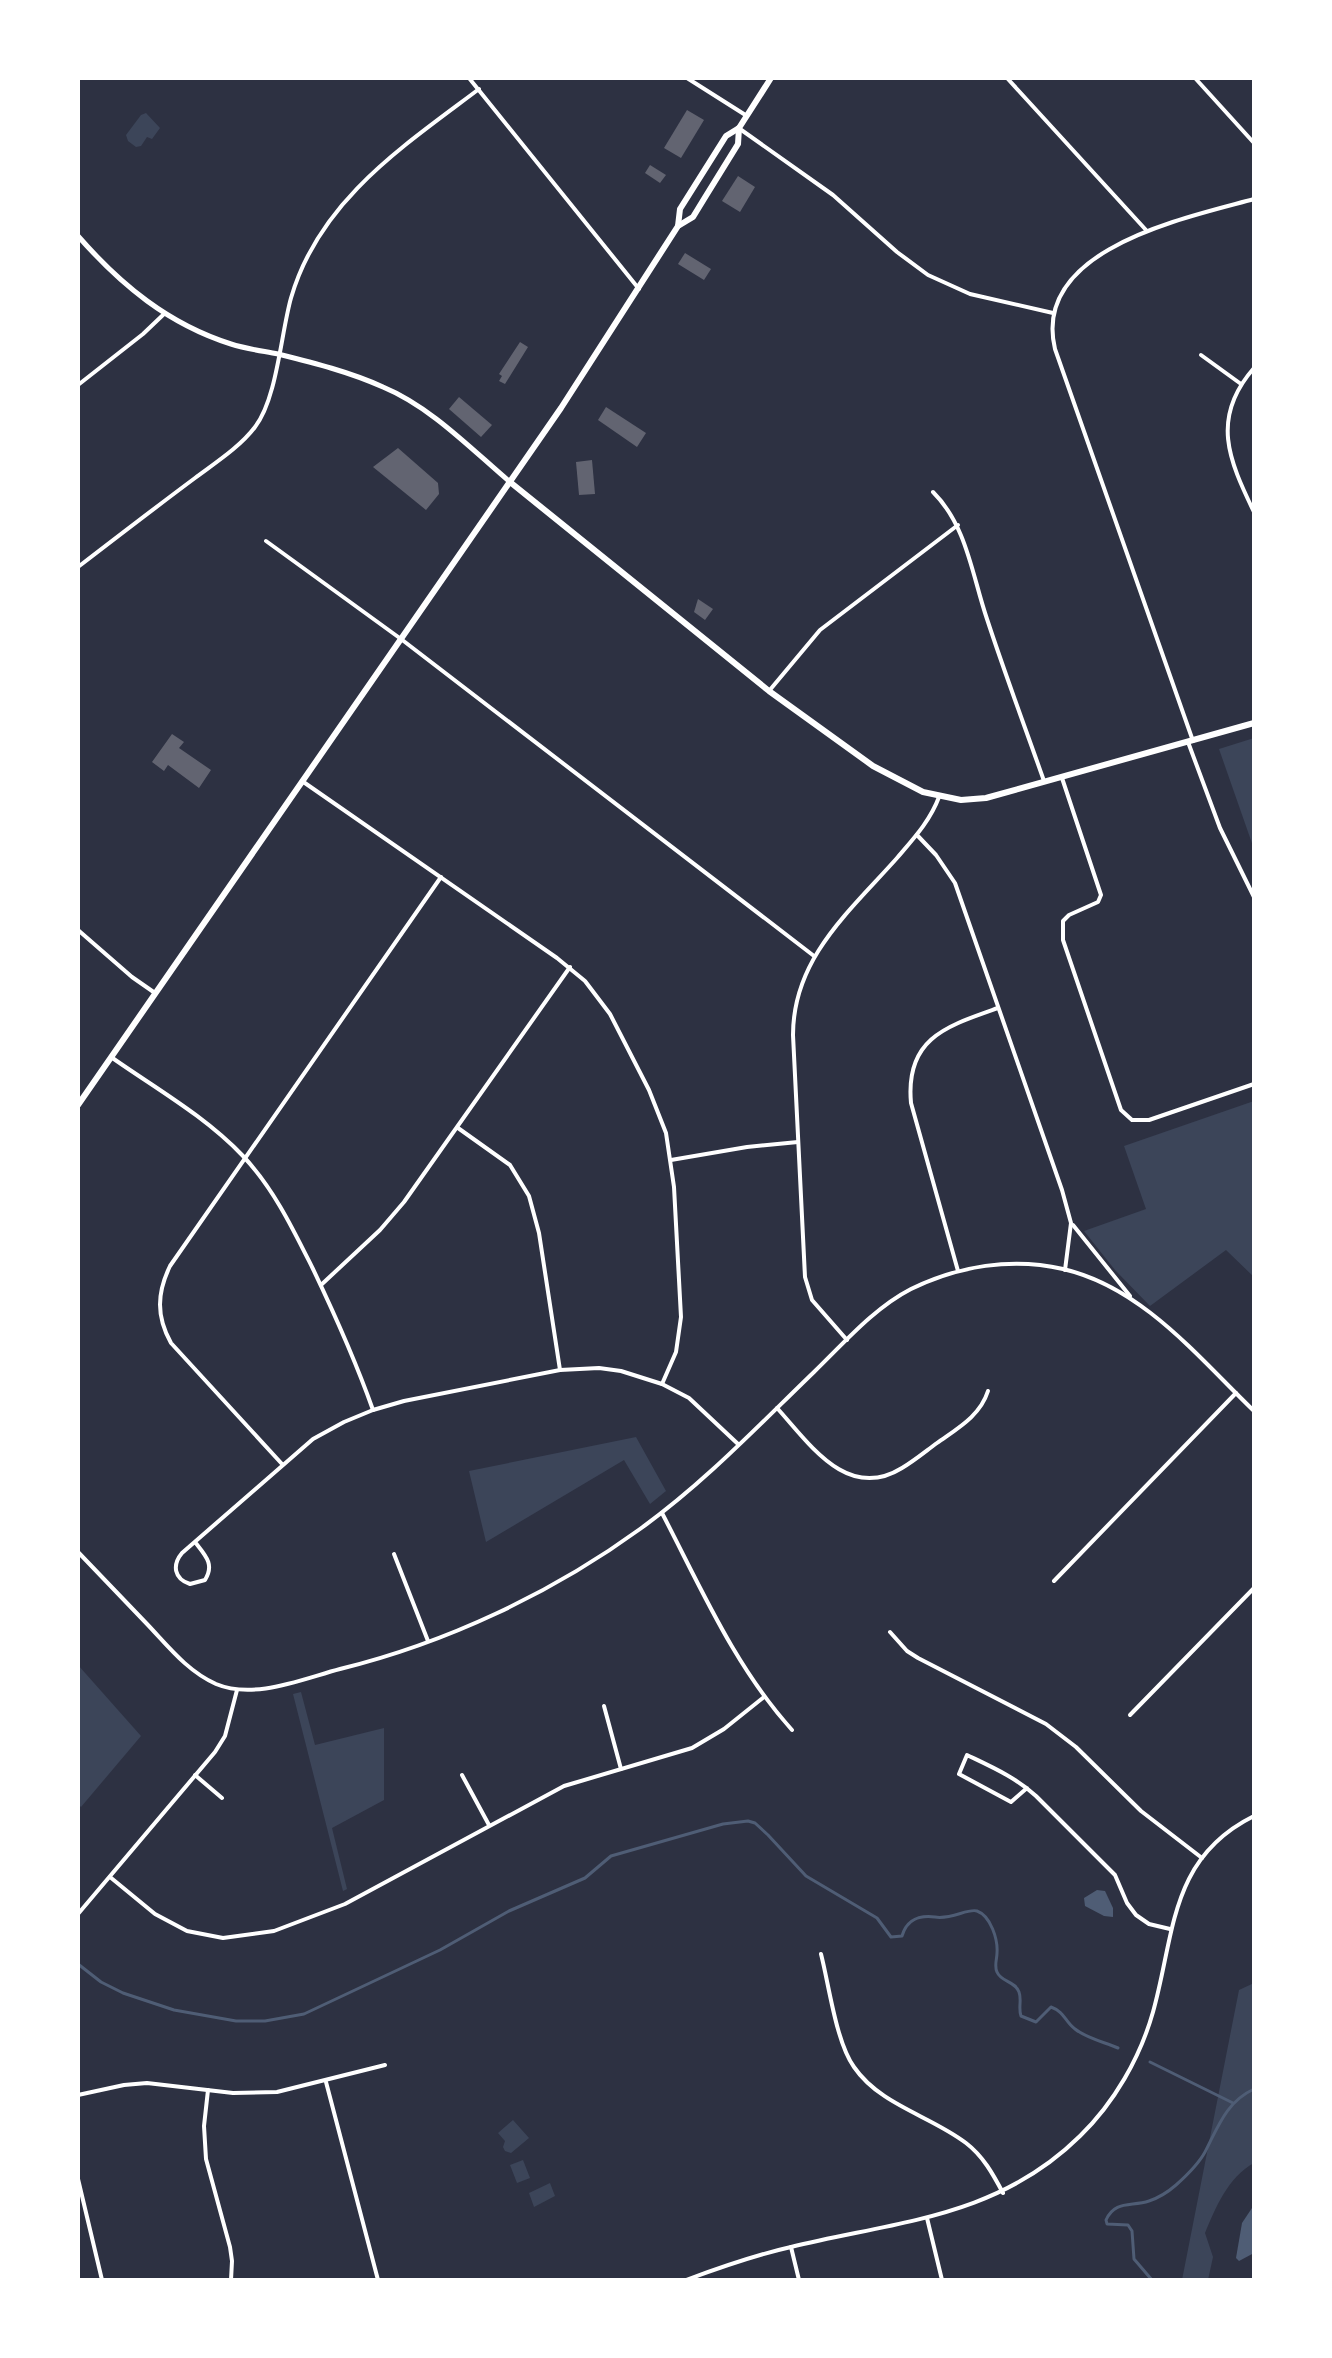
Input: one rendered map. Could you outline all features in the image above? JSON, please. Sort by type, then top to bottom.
[{"type":"main road","points":[[78,1105],[510,482],[639,289],[678,226],[680,209],[718,148],[726,136],[739,128],[771,78]]},
{"type":"main road","points":[[678,226],[693,217],[738,144],[739,128]]},
{"type":"main road","points":[[510,482],[769,691],[873,766],[901,782],[939,797],[961,800],[986,798],[1254,723]]},
{"type":"street","points":[[469,78],[639,289]]},
{"type":"street","points":[[687,78],[747,116]]},
{"type":"street","points":[[1007,78],[1146,230]]},
{"type":"street","points":[[1195,78],[1254,143]]},
{"type":"street","points":[[78,567],[255,428],[268,400],[298,277],[327,222],[370,174],[479,89]]},
{"type":"street","points":[[739,128],[833,195],[928,275],[970,294],[1053,313]]},
{"type":"street","points":[[1254,199],[1146,230],[1121,242],[1083,270],[1061,293],[1051,325],[1055,349],[1220,828],[1254,897]]},
{"type":"street","points":[[78,236],[121,282],[164,314],[194,330],[232,344],[358,376],[387,388],[432,417],[510,482]]},
{"type":"street","points":[[78,385],[164,314]]},
{"type":"street","points":[[1201,355],[1241,384]]},
{"type":"street","points":[[1254,368],[1241,384],[1229,414],[1227,442],[1235,472],[1254,512]]},
{"type":"street","points":[[933,492],[946,505],[958,525],[1045,783]]},
{"type":"street","points":[[769,691],[820,630],[958,525]]},
{"type":"street","points":[[266,541],[401,639],[814,956]]},
{"type":"street","points":[[1062,778],[1101,895],[1098,902],[1069,915],[1063,921],[1063,940],[1121,1110],[1132,1120],[1149,1120],[1254,1084]]},
{"type":"street","points":[[302,781],[570,967],[598,996],[610,1014],[657,1109],[671,1160],[681,1317],[676,1352],[662,1384]]},
{"type":"street","points":[[847,1340],[819,1309],[807,1288],[793,1021],[800,984],[814,956],[917,835],[931,816],[939,797]]},
{"type":"street","points":[[917,835],[944,865],[955,883],[998,1008],[1071,1223],[1071,1243],[1065,1270]]},
{"type":"street","points":[[282,1464],[171,1343],[160,1317],[160,1291],[170,1266],[441,877]]},
{"type":"street","points":[[78,930],[155,993]]},
{"type":"street","points":[[321,1285],[392,1218],[570,967]]},
{"type":"street","points":[[958,1271],[911,1103],[911,1074],[920,1050],[940,1031],[998,1008]]},
{"type":"street","points":[[111,1057],[210,1127],[245,1158],[282,1208],[353,1356],[373,1410]]},
{"type":"street","points":[[457,1128],[510,1165],[529,1196],[539,1233],[560,1370]]},
{"type":"street","points":[[671,1160],[798,1142]]},
{"type":"street","points":[[1071,1223],[1131,1298],[1254,1411]]},
{"type":"street","points":[[78,1552],[196,1673],[237,1690],[274,1686],[361,1664],[428,1641],[531,1595],[583,1567],[662,1513],[847,1340],[902,1295],[958,1271],[1008,1264],[1065,1270],[1100,1282],[1131,1298]]},
{"type":"street","points":[[195,1542],[209,1560],[210,1567],[205,1580],[190,1584],[178,1577],[176,1563],[195,1542],[313,1439],[373,1410],[560,1370],[599,1368],[621,1371],[662,1384],[689,1398],[738,1444]]},
{"type":"street","points":[[777,1408],[834,1468],[856,1477],[873,1478],[901,1469],[968,1420],[985,1403],[988,1391]]},
{"type":"street","points":[[1054,1581],[1236,1393]]},
{"type":"street","points":[[662,1513],[732,1648],[764,1697],[792,1730]]},
{"type":"street","points":[[394,1554],[428,1641]]},
{"type":"street","points":[[1130,1715],[1254,1588]]},
{"type":"street","points":[[890,1632],[918,1658],[1031,1716],[1061,1735],[1141,1811],[1202,1858]]},
{"type":"street","points":[[78,1914],[225,1736],[237,1690]]},
{"type":"street","points":[[110,1877],[155,1914],[187,1931],[223,1938],[274,1931],[333,1909],[564,1786],[692,1748],[724,1729],[764,1697]]},
{"type":"street","points":[[604,1706],[621,1769]]},
{"type":"street","points":[[1027,1788],[1011,1802],[959,1774],[967,1755],[1011,1775],[1027,1788],[1115,1875],[1136,1915],[1149,1924],[1170,1929]]},
{"type":"street","points":[[195,1775],[222,1798]]},
{"type":"street","points":[[462,1775],[489,1825]]},
{"type":"street","points":[[686,2280],[791,2247],[927,2218],[1003,2193],[1030,2177],[1081,2136],[1119,2087],[1139,2049],[1153,2013],[1180,1894],[1202,1858],[1223,1836],[1254,1816]]},
{"type":"street","points":[[821,1954],[851,2064],[875,2089],[965,2142],[990,2170],[1003,2193]]},
{"type":"street","points":[[78,2095],[147,2083],[266,2092],[326,2082],[385,2065]]},
{"type":"street","points":[[326,2082],[378,2280]]},
{"type":"street","points":[[209,2090],[204,2126],[206,2159],[230,2247],[231,2280]]},
{"type":"street","points":[[78,2179],[102,2280]]},
{"type":"street","points":[[927,2218],[942,2280]]},
{"type":"street","points":[[791,2247],[799,2280]]},
{"type":"shaded area","points":[[146,113],[160,128],[152,139],[147,137],[141,146],[136,147],[126,135]]},
{"type":"shaded area","points":[[1254,738],[1254,849],[1219,749]]},
{"type":"shaded area","points":[[1254,1101],[1254,1277],[1226,1250],[1150,1306],[1115,1270],[1084,1231],[1146,1209],[1124,1146]]},
{"type":"shaded area","points":[[636,1437],[666,1491],[650,1504],[624,1460],[486,1542],[469,1471]]},
{"type":"shaded area","points":[[78,1665],[141,1736],[81,1807],[78,1804]]},
{"type":"shaded area","points":[[301,1692],[315,1745],[384,1728],[384,1800],[332,1828],[347,1889],[343,1891],[293,1694]]},
{"type":"shaded area","points":[[1097,1890],[1105,1891],[1113,1908],[1113,1917],[1085,1906],[1084,1898]]},
{"type":"shaded area","points":[[1254,1983],[1254,2163],[1230,2184],[1205,2233],[1213,2257],[1208,2280],[1182,2280],[1239,1990]]},
{"type":"shaded area","points":[[513,2120],[529,2138],[511,2153],[505,2151],[505,2141],[498,2133]]},
{"type":"shaded area","points":[[523,2160],[530,2178],[517,2183],[510,2165]]},
{"type":"shaded area","points":[[550,2183],[555,2196],[534,2207],[529,2193]]},
{"type":"shaded area","points":[[1254,2205],[1254,2253],[1239,2261],[1236,2258],[1242,2223]]},
{"type":"building","points":[[687,110],[704,120],[681,158],[664,148]]},
{"type":"building","points":[[650,165],[666,175],[660,183],[645,173]]},
{"type":"building","points":[[738,176],[755,187],[740,212],[722,201]]},
{"type":"building","points":[[685,253],[711,269],[704,280],[678,264]]},
{"type":"building","points":[[520,342],[528,347],[505,384],[499,381],[502,376],[499,374]]},
{"type":"building","points":[[459,397],[492,425],[481,437],[449,409]]},
{"type":"building","points":[[606,407],[646,433],[637,447],[598,420]]},
{"type":"building","points":[[398,448],[438,483],[439,494],[426,510],[373,467]]},
{"type":"building","points":[[592,460],[595,494],[579,495],[576,462]]},
{"type":"building","points":[[698,599],[713,609],[705,620],[694,612]]},
{"type":"building","points":[[172,734],[184,742],[179,748],[211,770],[199,788],[168,765],[164,771],[152,762]]},
{"type":"waterway","points":[[78,1964],[101,1982],[123,1993],[174,2010],[236,2021],[265,2021],[304,2014],[440,1950],[509,1911],[585,1878],[611,1856],[723,1824],[748,1821],[768,1835],[806,1876],[877,1918],[891,1937],[902,1936],[910,1922],[919,1918],[947,1917],[973,1911],[982,1914],[995,1935],[997,1972],[1017,1988],[1021,2016],[1036,2022],[1051,2007],[1079,2032],[1118,2048]]},
{"type":"waterway","points":[[1150,2062],[1233,2103]]},
{"type":"waterway","points":[[1152,2280],[1134,2259],[1132,2231],[1128,2225],[1107,2224],[1106,2220],[1114,2209],[1152,2200],[1176,2185],[1202,2156],[1230,2108],[1254,2089]]}]
